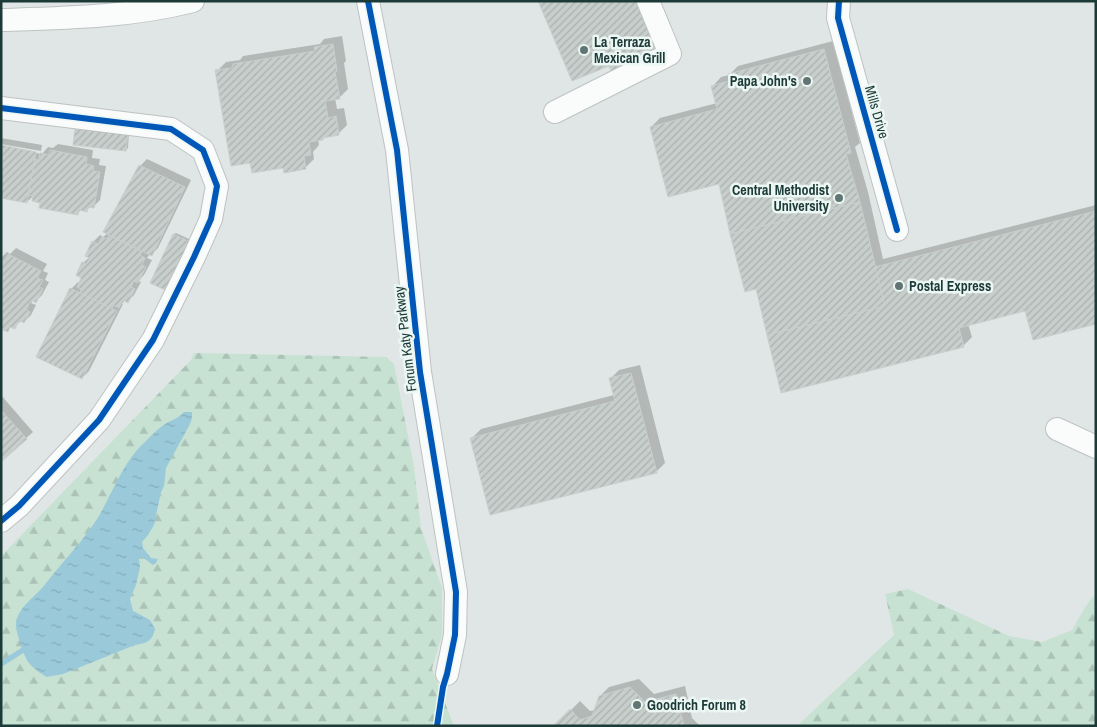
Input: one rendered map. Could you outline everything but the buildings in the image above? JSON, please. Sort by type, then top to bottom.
[{"type":"street","points":[[1,20],[83,17],[168,7],[193,1]]},
{"type":"street","name":"Forum Katy Parkway","points":[[368,1],[396,150],[420,372],[456,592],[456,634],[447,674]]},
{"type":"street","points":[[555,112],[670,54],[648,1]]},
{"type":"street","name":"Mills Drive","points":[[839,1],[838,18],[897,230]]},
{"type":"street","points":[[1,108],[171,129],[203,150],[217,186],[211,219],[153,340],[99,420],[19,506],[1,521]]},
{"type":"street","points":[[1057,429],[1096,447]]},
{"type":"green space","points":[[194,353],[386,357],[394,364],[414,467],[421,528],[442,588],[442,635],[432,669],[454,726],[1,726],[1,556],[191,360]]},
{"type":"green space","points":[[908,589],[1009,636],[1042,642],[1072,630],[1092,597],[1096,597],[1096,726],[797,726],[894,635],[885,594]]},
{"type":"water","points":[[184,412],[192,412],[192,418],[166,468],[164,486],[154,525],[142,542],[143,548],[151,558],[158,559],[153,565],[142,557],[139,559],[140,567],[136,585],[130,599],[133,611],[150,620],[155,629],[151,639],[63,674],[47,677],[31,665],[24,653],[16,627],[20,612],[43,587],[93,525],[131,457],[161,427]]},
{"type":"waterway","points":[[1,664],[23,650]]},
{"type":"cycle path","points":[[368,1],[397,150],[420,372],[456,592],[455,635],[443,687],[437,726]]},
{"type":"cycle path","points":[[839,1],[838,18],[897,230]]},
{"type":"cycle path","points":[[1,108],[171,129],[203,150],[217,186],[211,219],[153,340],[99,420],[19,506],[1,521]]},
{"type":"place","name":"La Terraza Mexican Grill","points":[[584,50]]},
{"type":"place","name":"Papa John's","points":[[807,81]]},
{"type":"place","name":"Central Methodist University","points":[[839,198]]},
{"type":"place","name":"Postal Express","points":[[899,286]]},
{"type":"place","name":"Goodrich Forum 8","points":[[637,705]]}]
